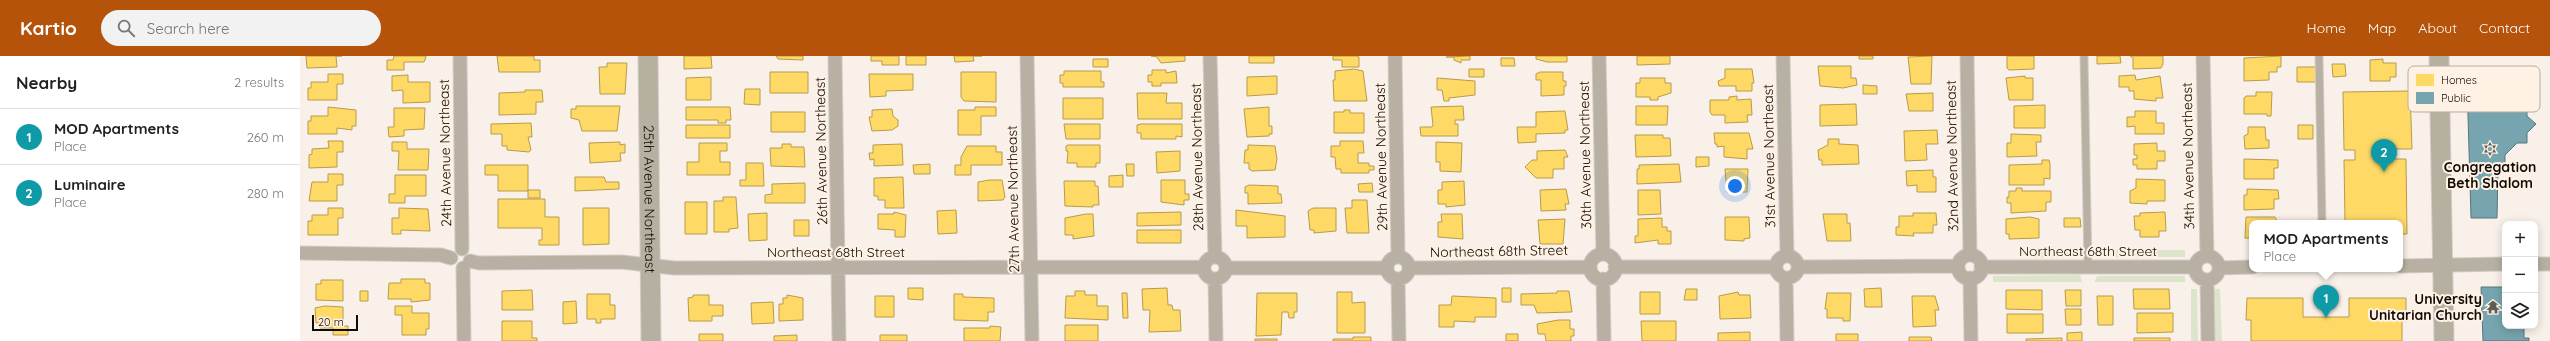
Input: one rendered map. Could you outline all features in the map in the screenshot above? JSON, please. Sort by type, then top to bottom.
[{"type":"main road","name":"25th Avenue Northeast","points":[[648,56],[651,341]]},
{"type":"main road","points":[[2439,56],[2439,66]]},
{"type":"main road","points":[[2440,112],[2444,341]]},
{"type":"street","name":"24th Avenue Northeast","points":[[460,56],[462,249]]},
{"type":"street","name":"26th Avenue Northeast","points":[[835,56],[839,341]]},
{"type":"street","name":"27th Avenue Northeast","points":[[1027,56],[1032,341]]},
{"type":"street","name":"28th Avenue Northeast","points":[[1210,56],[1215,257]]},
{"type":"street","name":"29th Avenue Northeast","points":[[1395,56],[1398,257]]},
{"type":"street","name":"30th Avenue Northeast","points":[[1599,56],[1603,254]]},
{"type":"street","name":"31st Avenue Northeast","points":[[1783,56],[1787,256]]},
{"type":"street","name":"32nd Avenue Northeast","points":[[1967,56],[1970,255]]},
{"type":"street","name":"34th Avenue Northeast","points":[[2202,56],[2207,256]]},
{"type":"street","points":[[464,341],[467,264],[469,253],[462,249],[455,251],[451,258],[453,265],[467,264]]},
{"type":"street","points":[[300,253],[441,255],[451,258]]},
{"type":"street","points":[[1603,254],[1612,259],[1615,267],[1612,275],[1603,279],[1594,276],[1590,267],[1593,258],[1603,254]]},
{"type":"street","points":[[1970,255],[1978,259],[1981,267],[1978,275],[1970,278],[1960,274],[1958,266],[1961,259],[1970,255]]},
{"type":"street","points":[[1787,256],[1795,259],[1798,267],[1794,275],[1786,278],[1780,276],[1776,267],[1779,259],[1787,256]]},
{"type":"street","points":[[2207,256],[2215,258],[2219,268],[2215,277],[2207,280],[2198,276],[2195,267],[2199,259],[2207,256]]},
{"type":"street","points":[[1215,257],[1221,259],[1227,268],[1224,276],[1215,280],[1207,277],[1204,267],[1207,260],[1215,257]]},
{"type":"street","points":[[1398,257],[1407,261],[1409,268],[1406,275],[1398,279],[1390,276],[1387,268],[1390,260],[1398,257]]},
{"type":"street","name":"Northeast 68th Street","points":[[467,264],[622,262],[651,266],[838,268],[1204,267]]},
{"type":"street","points":[[2403,266],[2502,264]]},
{"type":"street","points":[[2538,264],[2550,264]]},
{"type":"street","points":[[1798,267],[1958,266]]},
{"type":"street","name":"Northeast 68th Street","points":[[1409,268],[1590,267]]},
{"type":"street","points":[[1615,267],[1776,267]]},
{"type":"street","name":"Northeast 68th Street","points":[[1981,267],[2195,267]]},
{"type":"street","points":[[2219,268],[2249,267]]},
{"type":"street","points":[[1227,268],[1387,268]]},
{"type":"street","points":[[1786,278],[1787,341]]},
{"type":"street","points":[[1970,278],[1971,341]]},
{"type":"street","points":[[1398,279],[1399,341]]},
{"type":"street","points":[[1603,279],[1604,341]]},
{"type":"street","points":[[1215,280],[1216,341]]},
{"type":"street","points":[[2207,280],[2208,341]]},
{"type":"lane","points":[[2084,56],[2088,267]]},
{"type":"lane","points":[[2319,56],[2322,220]]},
{"type":"green space","points":[[2083,249],[2079,257],[2035,258],[2035,250]]},
{"type":"green space","points":[[2093,250],[2185,250],[2185,257],[2093,257]]},
{"type":"green space","points":[[2080,275],[2082,282],[1993,282],[1993,276]]},
{"type":"green space","points":[[2097,276],[2185,276],[2185,282],[2094,282]]},
{"type":"green space","points":[[2191,289],[2197,289],[2198,341],[2191,341]]},
{"type":"green space","points":[[2214,289],[2220,289],[2222,341],[2215,341]]},
{"type":"building: Homes","points":[[306,56],[336,56],[337,67],[307,68]]},
{"type":"building: Homes","points":[[394,56],[426,57],[424,62],[404,62],[404,70],[387,70],[387,60],[393,60]]},
{"type":"building: Homes","points":[[497,56],[534,56],[534,60],[540,60],[540,72],[499,72]]},
{"type":"building: Homes","points":[[684,56],[711,56],[712,68],[684,69]]},
{"type":"building: Homes","points":[[776,56],[803,56],[803,60],[778,59]]},
{"type":"building: Homes","points":[[871,56],[899,56],[899,65],[882,65],[882,61],[871,61]]},
{"type":"building: Homes","points":[[906,56],[926,56],[926,65],[906,65]]},
{"type":"building: Homes","points":[[954,56],[973,56],[974,61],[955,62]]},
{"type":"building: Homes","points":[[1151,56],[1185,56],[1185,61],[1161,63],[1157,57]]},
{"type":"building: Homes","points":[[1249,56],[1274,56],[1274,63],[1249,63]]},
{"type":"building: Homes","points":[[1333,56],[1357,56],[1359,57],[1359,67],[1342,67],[1342,60],[1333,60]]},
{"type":"building: Homes","points":[[1470,56],[1470,60],[1461,60],[1461,63],[1454,60],[1454,57],[1446,57]]},
{"type":"building: Homes","points":[[1536,56],[1567,56],[1567,62],[1547,62],[1536,59]]},
{"type":"building: Homes","points":[[1637,56],[1670,56],[1670,64],[1637,65]]},
{"type":"building: Homes","points":[[1859,56],[1873,56],[1873,59],[1859,59]]},
{"type":"building: Homes","points":[[1932,56],[1931,84],[1911,84],[1908,57]]},
{"type":"building: Homes","points":[[2007,56],[2034,56],[2034,69],[2009,70],[2007,68]]},
{"type":"building: Homes","points":[[2097,56],[2120,56],[2121,63],[2097,64]]},
{"type":"building: Homes","points":[[2130,56],[2163,56],[2163,64],[2161,68],[2133,69],[2133,58]]},
{"type":"building: Homes","points":[[2281,56],[2281,67],[2277,67],[2277,72],[2269,72],[2269,80],[2244,81],[2244,58]]},
{"type":"building: Homes","points":[[1501,58],[1514,58],[1515,66],[1501,66]]},
{"type":"building: Homes","points":[[1093,59],[1108,59],[1108,67],[1093,67]]},
{"type":"building: Homes","points":[[2383,59],[2383,63],[2396,63],[2396,77],[2390,77],[2390,81],[2370,81],[2370,60]]},
{"type":"building: Homes","points":[[607,63],[627,63],[625,94],[600,94],[599,67],[607,67]]},
{"type":"building: Homes","points":[[2332,64],[2345,64],[2346,76],[2333,77]]},
{"type":"building: Homes","points":[[1818,66],[1851,66],[1851,78],[1856,78],[1857,85],[1843,88],[1820,86]]},
{"type":"building: Homes","points":[[2297,67],[2316,67],[2316,82],[2297,82]]},
{"type":"building: Homes","points":[[1354,69],[1363,71],[1367,101],[1334,101],[1333,80],[1335,80],[1335,71]]},
{"type":"building: Homes","points":[[1469,69],[1484,69],[1484,77],[1469,77]]},
{"type":"building: Homes","points":[[1725,69],[1752,69],[1754,83],[1752,83],[1752,91],[1736,91],[1736,86],[1719,86],[1718,81],[1725,78]]},
{"type":"building: Homes","points":[[1152,70],[1166,70],[1166,73],[1176,71],[1177,83],[1161,83],[1161,86],[1152,86],[1152,82],[1148,82],[1148,75],[1152,75]]},
{"type":"building: Homes","points":[[1064,71],[1101,71],[1101,82],[1104,82],[1104,87],[1063,87],[1063,83],[1060,83],[1060,75],[1064,75]]},
{"type":"building: Homes","points":[[770,72],[808,72],[808,93],[770,93]]},
{"type":"building: Homes","points":[[961,72],[996,72],[996,102],[964,101],[961,97]]},
{"type":"building: Homes","points":[[1540,72],[1563,72],[1563,81],[1566,81],[1566,86],[1564,86],[1564,95],[1541,96],[1541,80],[1536,80],[1536,74]]},
{"type":"building: Homes","points":[[328,74],[343,74],[343,84],[337,84],[337,100],[308,100],[308,88],[311,88],[311,82],[328,82]]},
{"type":"building: Homes","points":[[869,74],[913,74],[913,90],[886,91],[886,96],[870,97]]},
{"type":"building: Homes","points":[[408,75],[408,82],[430,82],[430,102],[403,103],[403,90],[392,91],[392,76]]},
{"type":"building: Homes","points":[[2135,75],[2136,80],[2160,76],[2163,98],[2156,98],[2156,101],[2134,99],[2134,91],[2129,91],[2129,87],[2119,87],[2119,76]]},
{"type":"building: Homes","points":[[1277,76],[1277,94],[1247,96],[1247,77]]},
{"type":"building: Homes","points":[[2025,76],[2025,78],[2033,78],[2033,100],[2009,100],[2006,78]]},
{"type":"building: Homes","points":[[711,77],[711,100],[686,100],[686,78]]},
{"type":"building: Homes","points":[[1437,78],[1475,81],[1475,95],[1449,98],[1449,101],[1444,101],[1442,90],[1437,90]]},
{"type":"building: Homes","points":[[1640,78],[1665,78],[1665,83],[1671,83],[1671,93],[1658,97],[1658,100],[1650,100],[1650,97],[1636,97],[1636,83],[1640,83]]},
{"type":"building: Homes","points":[[1863,85],[1877,86],[1877,94],[1863,94]]},
{"type":"building: Homes","points":[[745,89],[760,89],[760,105],[744,104]]},
{"type":"building: Homes","points":[[525,90],[542,90],[543,102],[536,102],[536,114],[499,115],[499,93],[525,92]]},
{"type":"building: Homes","points":[[2408,91],[2408,112],[2411,112],[2412,149],[2394,149],[2394,159],[2406,159],[2407,234],[2403,234],[2403,220],[2345,220],[2344,160],[2355,160],[2355,150],[2344,150],[2343,92]]},
{"type":"building: Homes","points":[[2256,92],[2272,92],[2271,116],[2267,116],[2267,114],[2244,114],[2244,98],[2246,96],[2256,96]]},
{"type":"building: Homes","points":[[1137,93],[1167,93],[1166,103],[1182,103],[1182,119],[1138,119]]},
{"type":"building: Homes","points":[[1933,93],[1933,111],[1909,111],[1906,94]]},
{"type":"building: Homes","points":[[1737,96],[1737,100],[1751,99],[1752,115],[1747,115],[1748,122],[1725,123],[1725,115],[1712,115],[1710,112],[1710,100],[1729,100],[1729,97]]},
{"type":"building: Homes","points":[[1063,98],[1103,98],[1103,119],[1063,119]]},
{"type":"building: Homes","points":[[1856,104],[1857,125],[1820,126],[1820,105]]},
{"type":"building: Homes","points":[[2045,105],[2045,128],[2014,128],[2014,106]]},
{"type":"building: Homes","points":[[576,106],[620,106],[617,131],[582,131],[579,120],[571,118],[571,109],[576,109]]},
{"type":"building: Homes","points":[[1463,106],[1464,120],[1455,120],[1455,124],[1458,124],[1458,136],[1421,136],[1420,127],[1432,127],[1433,125],[1431,107]]},
{"type":"building: Homes","points":[[1636,106],[1668,106],[1667,125],[1636,125]]},
{"type":"building: Homes","points":[[328,107],[356,110],[356,126],[352,126],[352,130],[337,128],[337,134],[308,134],[308,121],[311,121],[311,116],[328,116]]},
{"type":"building: Homes","points":[[686,107],[730,107],[731,120],[726,120],[726,123],[718,123],[718,120],[686,120]]},
{"type":"building: Homes","points":[[975,107],[996,107],[996,116],[981,116],[981,135],[958,135],[958,110],[975,110]]},
{"type":"building: Homes","points":[[1269,107],[1269,126],[1272,126],[1272,134],[1269,134],[1269,136],[1247,137],[1244,109]]},
{"type":"building: Homes","points":[[394,108],[425,108],[424,129],[404,130],[404,136],[389,137],[388,127],[394,127]]},
{"type":"building: Homes","points":[[892,109],[893,116],[898,120],[898,126],[892,130],[872,131],[869,117],[872,117],[872,110]]},
{"type":"building: Homes","points":[[1344,110],[1350,110],[1350,113],[1364,113],[1364,133],[1334,133],[1334,112],[1344,112]]},
{"type":"building: Homes","points":[[1565,111],[1568,130],[1565,130],[1565,133],[1536,134],[1536,142],[1518,143],[1517,127],[1536,127],[1536,112]]},
{"type":"building: Homes","points":[[2135,111],[2156,111],[2156,123],[2164,123],[2164,134],[2135,134],[2135,126],[2127,127],[2127,117],[2135,117]]},
{"type":"building: Homes","points":[[771,112],[805,112],[805,132],[771,132]]},
{"type":"building: Homes","points":[[531,123],[532,137],[528,137],[531,150],[529,152],[507,150],[507,146],[502,146],[502,134],[491,134],[491,124]]},
{"type":"building: Homes","points":[[1064,124],[1100,124],[1100,139],[1066,139]]},
{"type":"building: Homes","points":[[1182,124],[1182,137],[1176,136],[1176,139],[1141,139],[1141,133],[1137,133],[1137,125]]},
{"type":"building: Homes","points":[[686,125],[730,125],[730,138],[686,138]]},
{"type":"building: Homes","points":[[2298,125],[2313,125],[2313,139],[2298,139]]},
{"type":"building: Homes","points":[[2248,127],[2265,127],[2266,140],[2269,140],[2269,148],[2245,149],[2244,136],[2248,134]]},
{"type":"building: Homes","points":[[1937,130],[1938,144],[1926,144],[1927,160],[1905,161],[1904,131]]},
{"type":"building: Homes","points":[[1714,133],[1749,133],[1753,149],[1747,149],[1747,159],[1724,157],[1724,146],[1717,147],[1717,144],[1715,144]]},
{"type":"building: Homes","points":[[2011,134],[2041,135],[2041,142],[2036,142],[2037,156],[2007,157],[2007,143],[2011,143]]},
{"type":"building: Homes","points":[[1635,135],[1663,135],[1663,138],[1670,138],[1671,156],[1636,157]]},
{"type":"building: Homes","points":[[1828,139],[1839,139],[1839,144],[1858,145],[1859,164],[1822,165],[1822,160],[1819,160],[1818,150],[1828,145]]},
{"type":"building: Homes","points":[[328,141],[343,141],[343,152],[337,152],[337,167],[309,168],[309,155],[312,154],[312,149],[329,148]]},
{"type":"building: Homes","points":[[1340,141],[1363,141],[1364,153],[1358,153],[1358,163],[1369,163],[1369,166],[1374,166],[1374,170],[1369,170],[1369,173],[1341,173],[1341,169],[1336,169],[1335,157],[1331,157],[1331,146],[1340,146]]},
{"type":"building: Homes","points":[[392,142],[407,142],[407,149],[429,149],[428,170],[398,170],[399,151],[392,151]]},
{"type":"building: Homes","points":[[620,142],[620,145],[625,144],[625,153],[620,153],[621,161],[590,163],[589,143]]},
{"type":"building: Homes","points":[[1436,142],[1462,143],[1461,172],[1440,171],[1440,162],[1436,162]]},
{"type":"building: Homes","points":[[699,143],[727,143],[727,151],[720,151],[720,162],[730,162],[730,175],[687,175],[687,162],[699,162]]},
{"type":"building: Homes","points":[[2157,143],[2157,151],[2165,151],[2165,161],[2157,161],[2157,169],[2137,169],[2137,165],[2133,165],[2133,159],[2137,159],[2137,155],[2134,155],[2134,144]]},
{"type":"building: Homes","points":[[782,144],[791,144],[791,147],[804,147],[805,167],[771,166],[770,148],[782,148]]},
{"type":"building: Homes","points":[[902,144],[903,165],[874,166],[874,159],[870,160],[869,153],[873,153],[873,145]]},
{"type":"building: Homes","points":[[1100,145],[1100,163],[1096,163],[1096,167],[1077,167],[1077,163],[1067,163],[1068,151],[1066,151],[1066,146]]},
{"type":"building: Homes","points":[[1248,145],[1275,146],[1277,159],[1275,170],[1252,171],[1249,169],[1249,163],[1244,163],[1245,150],[1248,150]]},
{"type":"building: Homes","points":[[967,146],[996,146],[996,152],[1002,152],[1002,165],[971,165],[971,175],[955,175],[955,165],[961,165],[961,157]]},
{"type":"building: Homes","points":[[1565,150],[1568,157],[1564,157],[1564,169],[1553,169],[1553,178],[1536,178],[1525,167],[1532,160],[1537,160],[1537,151]]},
{"type":"building: Homes","points":[[1180,151],[1180,171],[1157,173],[1156,152]]},
{"type":"building: Homes","points":[[1696,157],[1709,157],[1709,166],[1696,167]]},
{"type":"building: Homes","points":[[2244,159],[2278,160],[2278,168],[2274,168],[2274,179],[2244,179]]},
{"type":"building: Homes","points":[[2042,160],[2049,160],[2050,164],[2050,179],[2044,178],[2044,185],[2009,185],[2009,165],[2042,164]]},
{"type":"building: Homes","points":[[746,163],[763,163],[764,186],[740,186],[740,180],[746,180]]},
{"type":"building: Homes","points":[[930,164],[930,174],[914,174],[913,165]]},
{"type":"building: Homes","points":[[1126,164],[1134,164],[1134,176],[1127,176]]},
{"type":"building: Homes","points":[[1679,164],[1681,182],[1637,184],[1637,169],[1639,169],[1639,165]]},
{"type":"building: Homes","points":[[485,165],[528,165],[528,191],[498,191],[498,175],[485,175]]},
{"type":"building: Homes","points":[[1725,169],[1748,169],[1747,192],[1727,192]]},
{"type":"building: Homes","points":[[1933,170],[1933,177],[1936,177],[1936,192],[1917,192],[1917,185],[1907,186],[1906,171]]},
{"type":"building: Homes","points":[[328,174],[343,174],[343,185],[337,185],[337,201],[309,201],[312,182],[328,182]]},
{"type":"building: Homes","points":[[395,175],[426,175],[426,196],[405,196],[405,203],[389,203],[389,194],[395,194]]},
{"type":"building: Homes","points":[[1123,175],[1123,187],[1109,187],[1109,176]]},
{"type":"building: Homes","points":[[575,177],[604,177],[606,182],[619,182],[619,189],[575,191]]},
{"type":"building: Homes","points":[[903,177],[904,208],[885,208],[885,200],[878,200],[878,196],[874,196],[874,178]]},
{"type":"building: Homes","points":[[2136,179],[2165,180],[2165,201],[2147,201],[2147,204],[2130,203],[2130,191],[2136,188]]},
{"type":"building: Homes","points":[[1002,180],[1005,197],[1003,200],[978,201],[978,182]]},
{"type":"building: Homes","points":[[1161,180],[1185,180],[1185,194],[1189,194],[1189,200],[1184,200],[1184,205],[1161,202]]},
{"type":"building: Homes","points":[[1064,181],[1095,181],[1095,186],[1098,186],[1099,205],[1093,205],[1093,207],[1065,206]]},
{"type":"building: Homes","points":[[1464,181],[1465,205],[1446,207],[1446,204],[1438,204],[1438,190],[1442,190],[1442,182]]},
{"type":"building: Homes","points":[[805,183],[805,203],[765,203],[765,195],[772,194],[772,184]]},
{"type":"building: Homes","points":[[1372,183],[1373,192],[1359,192],[1358,184]]},
{"type":"building: Homes","points":[[1249,185],[1278,186],[1278,194],[1281,194],[1282,203],[1248,204],[1248,193],[1245,193],[1245,187]]},
{"type":"building: Homes","points":[[2016,188],[2022,188],[2022,191],[2051,191],[2051,202],[2046,202],[2046,211],[2011,213],[2011,203],[2007,203],[2007,197],[2009,197],[2009,191],[2016,191]]},
{"type":"building: Homes","points":[[1566,189],[1569,204],[1565,204],[1566,210],[1541,211],[1540,190]]},
{"type":"building: Homes","points":[[2247,189],[2278,190],[2279,199],[2274,199],[2274,209],[2244,210],[2244,195],[2247,195]]},
{"type":"building: Homes","points":[[528,190],[540,190],[540,198],[528,198]]},
{"type":"building: Homes","points":[[1638,190],[1660,190],[1661,214],[1638,215]]},
{"type":"building: Homes","points":[[723,197],[736,197],[738,228],[729,229],[729,232],[714,232],[714,201],[723,201]]},
{"type":"building: Homes","points":[[498,199],[545,199],[545,217],[559,217],[559,245],[539,245],[539,240],[542,240],[542,228],[498,228]]},
{"type":"building: Homes","points":[[1352,200],[1367,200],[1369,233],[1347,233],[1345,208],[1352,208]]},
{"type":"building: Homes","points":[[685,202],[707,202],[707,234],[685,234]]},
{"type":"building: Homes","points":[[328,208],[343,208],[343,218],[338,218],[338,235],[308,235],[308,221],[312,221],[312,215],[328,215]]},
{"type":"building: Homes","points":[[399,208],[428,209],[430,231],[401,230],[401,234],[392,234],[392,218],[399,218]]},
{"type":"building: Homes","points":[[583,208],[609,208],[609,244],[583,245]]},
{"type":"building: Homes","points":[[1313,208],[1336,208],[1336,231],[1314,233],[1314,230],[1310,230],[1308,211]]},
{"type":"building: Homes","points":[[956,210],[957,233],[938,234],[937,211]]},
{"type":"building: Homes","points":[[1236,210],[1285,216],[1285,237],[1247,238],[1247,226],[1236,226]]},
{"type":"building: Homes","points":[[894,212],[906,215],[905,237],[895,237],[895,230],[878,229],[878,214],[894,214]]},
{"type":"building: Homes","points":[[1181,212],[1181,225],[1137,226],[1137,213]]},
{"type":"building: Homes","points":[[2165,212],[2166,231],[2159,231],[2159,237],[2140,237],[2140,230],[2135,230],[2134,216],[2140,216],[2140,213]]},
{"type":"building: Homes","points":[[767,213],[767,240],[749,241],[748,214]]},
{"type":"building: Homes","points":[[1913,213],[1936,213],[1937,225],[1933,225],[1933,233],[1913,233],[1914,236],[1896,235],[1896,227],[1899,227],[1899,216],[1913,216]]},
{"type":"building: Homes","points":[[1093,214],[1094,236],[1073,239],[1073,235],[1065,235],[1065,218]]},
{"type":"building: Homes","points":[[1441,214],[1462,214],[1463,239],[1438,237],[1438,222],[1442,222]]},
{"type":"building: Homes","points":[[1823,214],[1847,214],[1847,223],[1850,223],[1851,241],[1827,241]]},
{"type":"building: Homes","points":[[1725,217],[1749,217],[1750,238],[1744,239],[1744,241],[1725,240]]},
{"type":"building: Homes","points":[[2030,217],[2039,219],[2039,238],[2009,239],[2009,234],[2006,234],[2006,219]]},
{"type":"building: Homes","points":[[2246,217],[2275,217],[2276,220],[2249,220],[2249,238],[2245,238]]},
{"type":"building: Homes","points":[[1662,218],[1662,227],[1667,227],[1667,231],[1671,231],[1671,244],[1658,244],[1658,240],[1635,243],[1635,236],[1638,236],[1638,219]]},
{"type":"building: Homes","points":[[2064,218],[2080,218],[2081,227],[2064,227]]},
{"type":"building: Homes","points":[[1565,219],[1563,244],[1540,244],[1538,220]]},
{"type":"building: Homes","points":[[794,220],[809,220],[809,236],[794,236]]},
{"type":"building: Homes","points":[[1137,230],[1181,230],[1181,243],[1137,243]]},
{"type":"building: Homes","points":[[401,279],[425,279],[425,283],[430,283],[430,300],[411,302],[411,299],[388,299],[389,283],[401,283]]},
{"type":"building: Homes","points":[[321,280],[343,280],[343,301],[316,300],[316,284],[321,284]]},
{"type":"building: Homes","points":[[908,288],[923,288],[923,300],[908,299]]},
{"type":"building: Homes","points":[[1167,288],[1168,305],[1172,305],[1173,310],[1180,310],[1181,331],[1149,332],[1150,310],[1143,310],[1142,289]]},
{"type":"building: Homes","points":[[1502,288],[1511,288],[1511,302],[1502,302]]},
{"type":"building: Homes","points":[[1881,288],[1882,307],[1865,307],[1864,289]]},
{"type":"building: Homes","points":[[1686,289],[1697,289],[1697,300],[1684,300]]},
{"type":"building: Homes","points":[[2133,289],[2169,289],[2170,309],[2134,309]]},
{"type":"building: Homes","points":[[532,290],[533,310],[502,310],[502,291]]},
{"type":"building: Homes","points":[[2006,290],[2042,290],[2042,310],[2006,309]]},
{"type":"building: Homes","points":[[2065,290],[2081,290],[2081,306],[2066,306]]},
{"type":"building: Homes","points":[[360,291],[368,291],[368,301],[360,301]]},
{"type":"building: Homes","points":[[1075,291],[1085,291],[1085,295],[1097,295],[1097,306],[1108,306],[1108,320],[1065,318],[1066,296],[1075,296]]},
{"type":"building: Homes","points":[[1557,291],[1569,291],[1572,312],[1537,313],[1534,305],[1521,305],[1521,294],[1557,293]]},
{"type":"building: Homes","points":[[1337,292],[1352,292],[1352,303],[1365,302],[1365,333],[1337,333]]},
{"type":"building: Homes","points":[[1640,292],[1660,292],[1660,314],[1640,314]]},
{"type":"building: Homes","points":[[1738,292],[1739,295],[1750,295],[1751,318],[1720,319],[1719,296]]},
{"type":"building: Homes","points":[[1122,293],[1127,293],[1128,318],[1123,318]]},
{"type":"building: Homes","points":[[1257,293],[1297,293],[1297,312],[1294,312],[1294,318],[1289,318],[1288,312],[1282,312],[1281,335],[1256,336]]},
{"type":"building: Homes","points":[[1827,293],[1851,293],[1850,321],[1843,321],[1843,318],[1827,318],[1827,309],[1825,309]]},
{"type":"building: Homes","points":[[587,294],[610,294],[610,305],[615,305],[615,319],[601,319],[601,323],[596,323],[596,319],[587,319]]},
{"type":"building: Homes","points":[[954,294],[963,294],[963,297],[994,298],[994,312],[988,312],[988,321],[954,320]]},
{"type":"building: Homes","points":[[693,295],[709,295],[709,305],[723,305],[723,316],[712,316],[712,321],[689,321],[688,298],[693,297]]},
{"type":"building: Homes","points":[[787,295],[803,298],[803,320],[779,321],[779,304],[783,304],[783,298],[787,298]]},
{"type":"building: Homes","points":[[875,296],[894,296],[894,317],[875,317]]},
{"type":"building: Homes","points":[[1452,296],[1496,298],[1496,317],[1475,317],[1475,322],[1454,321],[1454,327],[1439,327],[1439,305],[1451,305]]},
{"type":"building: Homes","points":[[1912,296],[1935,296],[1939,310],[1935,310],[1936,326],[1913,327]]},
{"type":"building: Homes","points":[[2097,296],[2113,296],[2113,325],[2098,325]]},
{"type":"building: Homes","points":[[2247,298],[2303,298],[2303,317],[2349,317],[2349,298],[2406,298],[2406,321],[2402,321],[2402,341],[2251,341],[2251,320],[2246,320]]},
{"type":"building: Homes","points":[[576,301],[577,323],[563,324],[563,302]]},
{"type":"building: Homes","points":[[773,302],[774,323],[752,324],[751,303]]},
{"type":"building: Homes","points":[[325,306],[343,307],[343,326],[348,326],[348,335],[333,335],[333,328],[320,328],[320,323],[316,323],[315,308]]},
{"type":"building: Homes","points":[[395,306],[412,306],[412,313],[429,313],[429,329],[426,329],[426,335],[402,335],[402,315],[395,315]]},
{"type":"building: Homes","points":[[2065,309],[2081,309],[2081,325],[2066,325]]},
{"type":"building: Homes","points":[[2137,313],[2173,313],[2173,332],[2137,333]]},
{"type":"building: Homes","points":[[2007,314],[2043,314],[2043,333],[2007,333]]},
{"type":"building: Homes","points":[[1558,320],[1570,320],[1570,329],[1574,329],[1574,336],[1571,336],[1571,341],[1546,341],[1545,334],[1538,334],[1537,324]]},
{"type":"building: Homes","points":[[502,321],[532,321],[532,338],[537,338],[537,341],[502,341]]},
{"type":"building: Homes","points":[[1641,321],[1676,321],[1676,341],[1642,341]]},
{"type":"building: Homes","points":[[1065,325],[1098,325],[1098,341],[1065,341]]},
{"type":"building: Homes","points":[[990,326],[1001,327],[1000,341],[964,341],[964,328],[990,328]]},
{"type":"building: Homes","points":[[1750,332],[1750,341],[1718,341],[1718,333]]},
{"type":"building: Homes","points":[[2082,332],[2082,341],[2067,341],[2067,333]]},
{"type":"building: Homes","points":[[699,334],[723,334],[723,341],[699,341]]},
{"type":"building: Homes","points":[[1506,334],[1518,334],[1518,341],[1506,341]]},
{"type":"building: Homes","points":[[1836,334],[1858,334],[1858,341],[1836,341]]},
{"type":"building: Homes","points":[[797,335],[797,341],[774,341],[774,336]]},
{"type":"building: Homes","points":[[880,335],[907,335],[907,341],[880,341]]},
{"type":"building: Homes","points":[[1353,337],[1371,337],[1371,341],[1333,341],[1333,339],[1353,339]]},
{"type":"building: Homes","points":[[1909,337],[1931,337],[1932,341],[1909,341]]},
{"type":"building: Homes","points":[[2062,338],[2062,341],[2026,341],[2026,339]]},
{"type":"building: Homes","points":[[2134,338],[2170,338],[2170,341],[2134,341]]},
{"type":"building: Homes","points":[[1255,339],[1277,339],[1277,341],[1255,341]]},
{"type":"building: Public","name":"Congregation Beth Shalom","points":[[2468,112],[2527,112],[2527,116],[2536,124],[2527,133],[2527,143],[2517,143],[2505,155],[2505,168],[2498,169],[2497,218],[2471,218]]},
{"type":"building: Public","name":"University Unitarian Church","points":[[2481,287],[2502,287],[2502,329],[2524,329],[2524,338],[2529,338],[2529,341],[2483,341]]},
{"type":"place","name":"Congregation Beth Shalom","points":[[2490,149]]},
{"type":"place","name":"Luminaire","points":[[2384,172]]},
{"type":"place","name":"University Unitarian Church","points":[[2493,307]]},
{"type":"place","name":"MOD Apartments","points":[[2326,318]]}]
